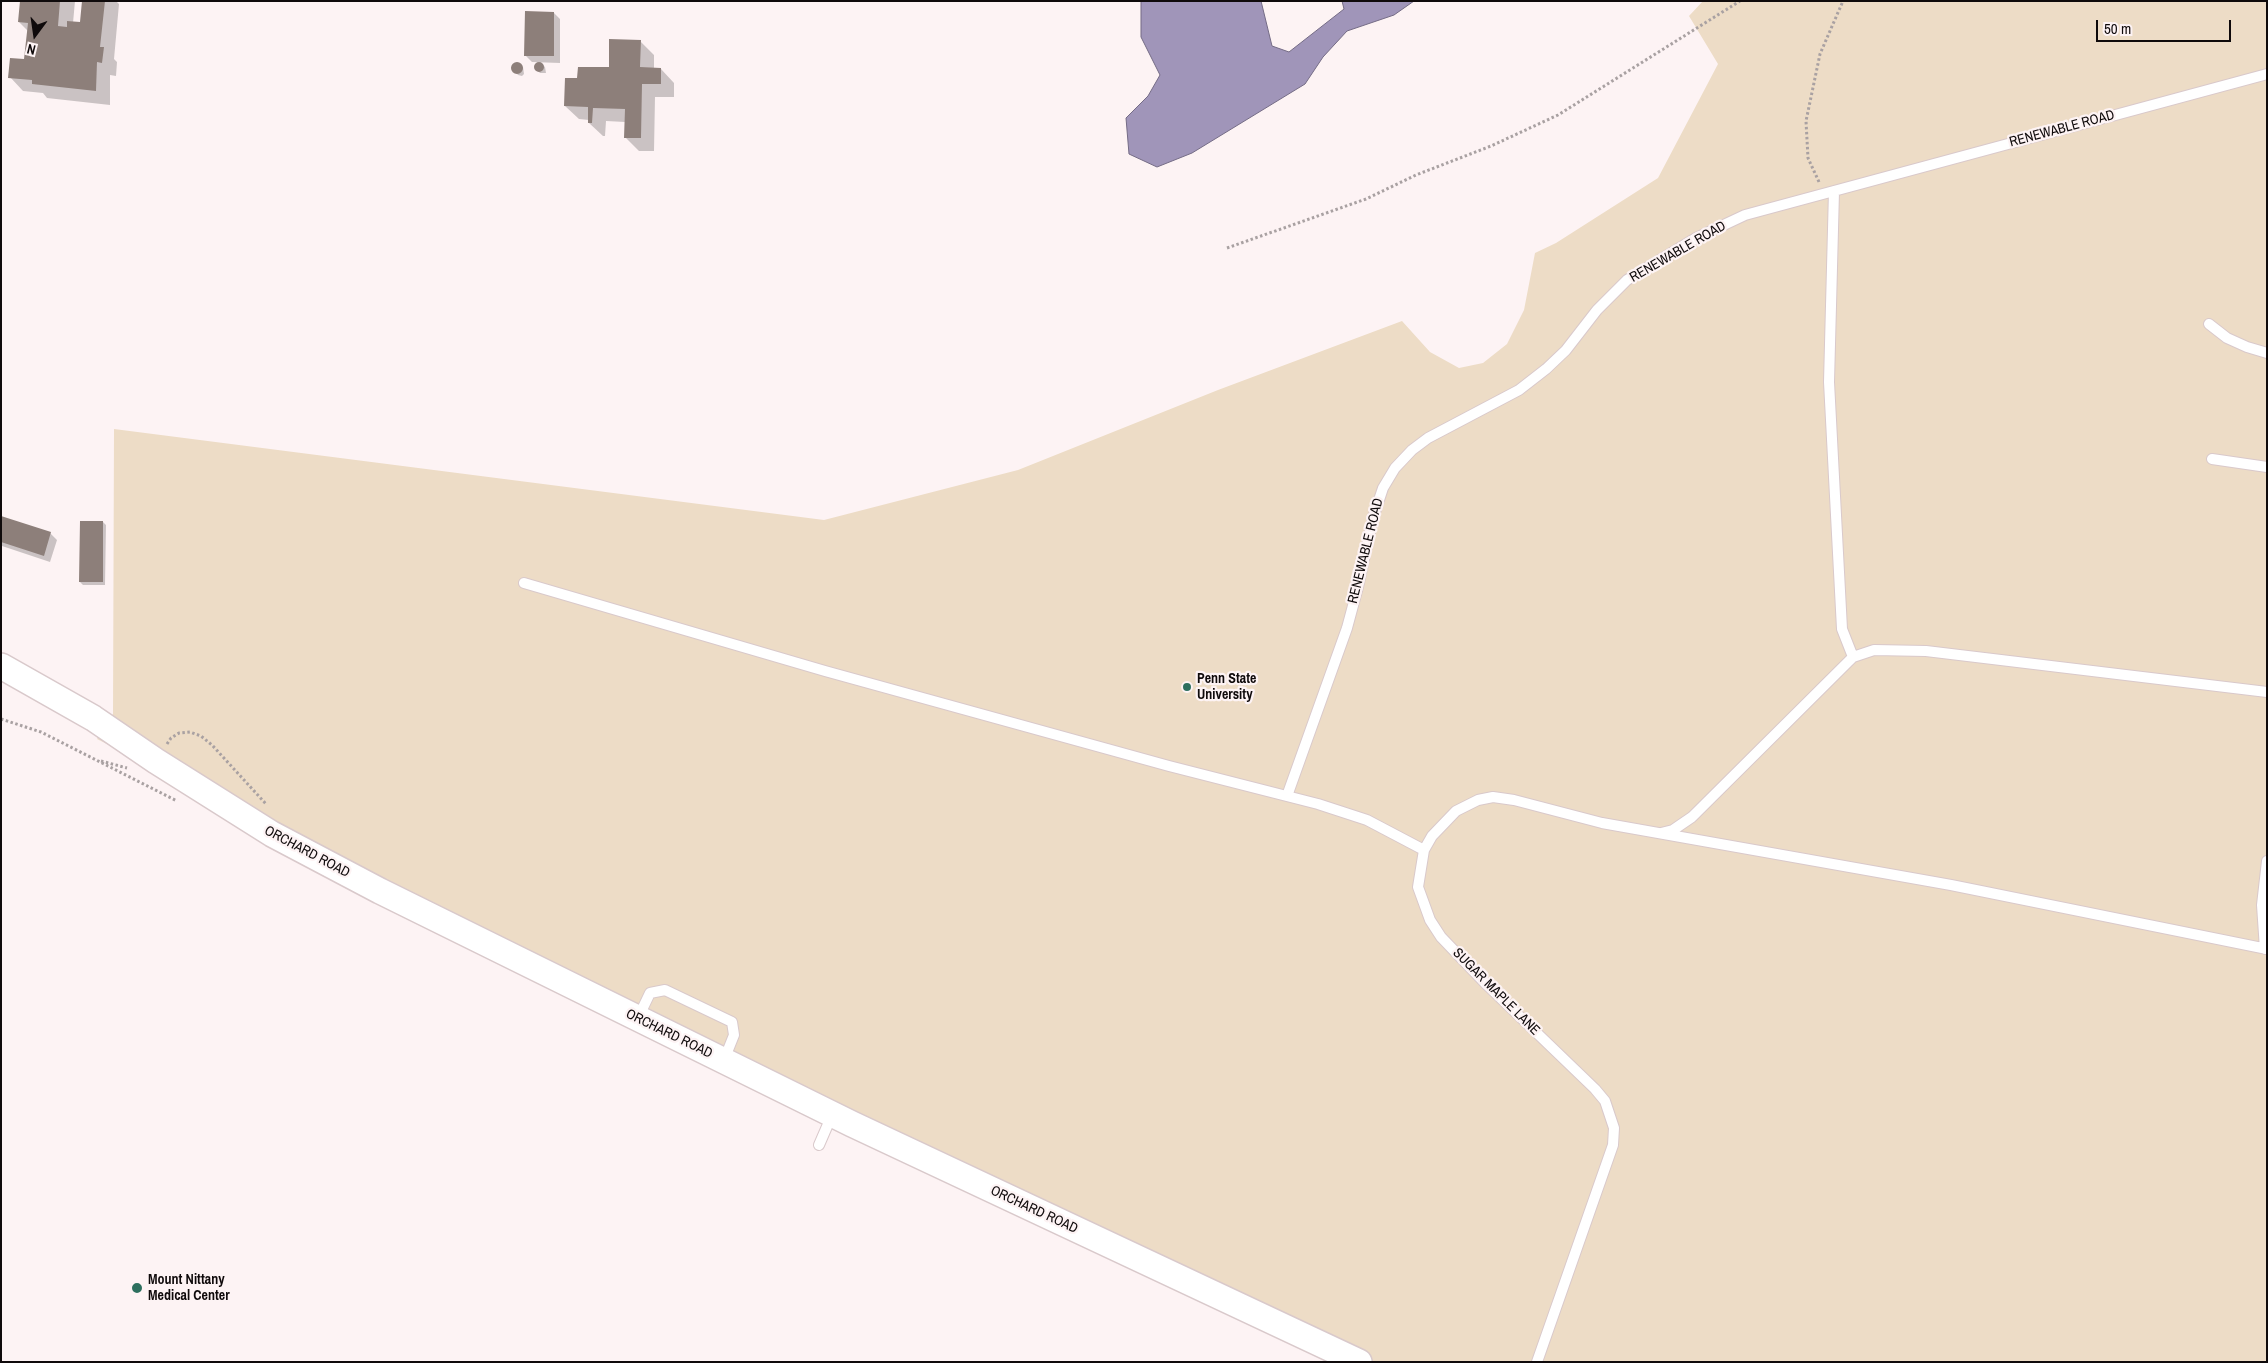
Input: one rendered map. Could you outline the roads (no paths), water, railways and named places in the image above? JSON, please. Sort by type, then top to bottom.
[{"type":"street","name":"ORCHARD ROAD","points":[[1,666],[93,718],[156,761],[272,834],[389,896],[832,1114],[1359,1362]]},
{"type":"lane","name":"RENEWABLE ROAD","points":[[1287,796],[1347,628],[1358,587],[1372,518],[1383,488],[1395,468],[1412,450],[1428,438],[1519,390],[1546,369],[1566,350],[1613,293],[1640,272],[1696,238],[1745,215],[2267,74]]},
{"type":"lane","points":[[1829,193],[1829,382],[1842,629],[1853,657]]},
{"type":"lane","points":[[2209,324],[2227,338],[2267,353]]},
{"type":"lane","points":[[2212,459],[2267,467]]},
{"type":"lane","points":[[524,583],[824,671],[1168,766],[1287,796],[1367,820],[1424,850]]},
{"type":"lane","points":[[1655,834],[1673,830],[1692,817],[1853,657],[1874,650],[1926,651],[2267,692]]},
{"type":"lane","name":"SUGAR MAPLE LANE","points":[[1537,1362],[1613,1145],[1614,1128],[1605,1101],[1595,1089],[1487,985],[1441,937],[1430,920],[1418,887],[1424,850],[1432,836],[1456,811],[1478,800],[1494,797],[1514,800],[1602,824],[1951,885],[2266,949]]},
{"type":"lane","points":[[2266,949],[2262,905],[2267,861]]},
{"type":"lane","points":[[638,1019],[650,993],[665,990],[732,1022],[734,1035],[723,1061]]},
{"type":"lane","points":[[819,1146],[832,1114]]},
{"type":"place","name":"Penn State University","points":[[1187,687]]},
{"type":"place","name":"Mount Nittany Medical Center","points":[[137,1288]]}]
